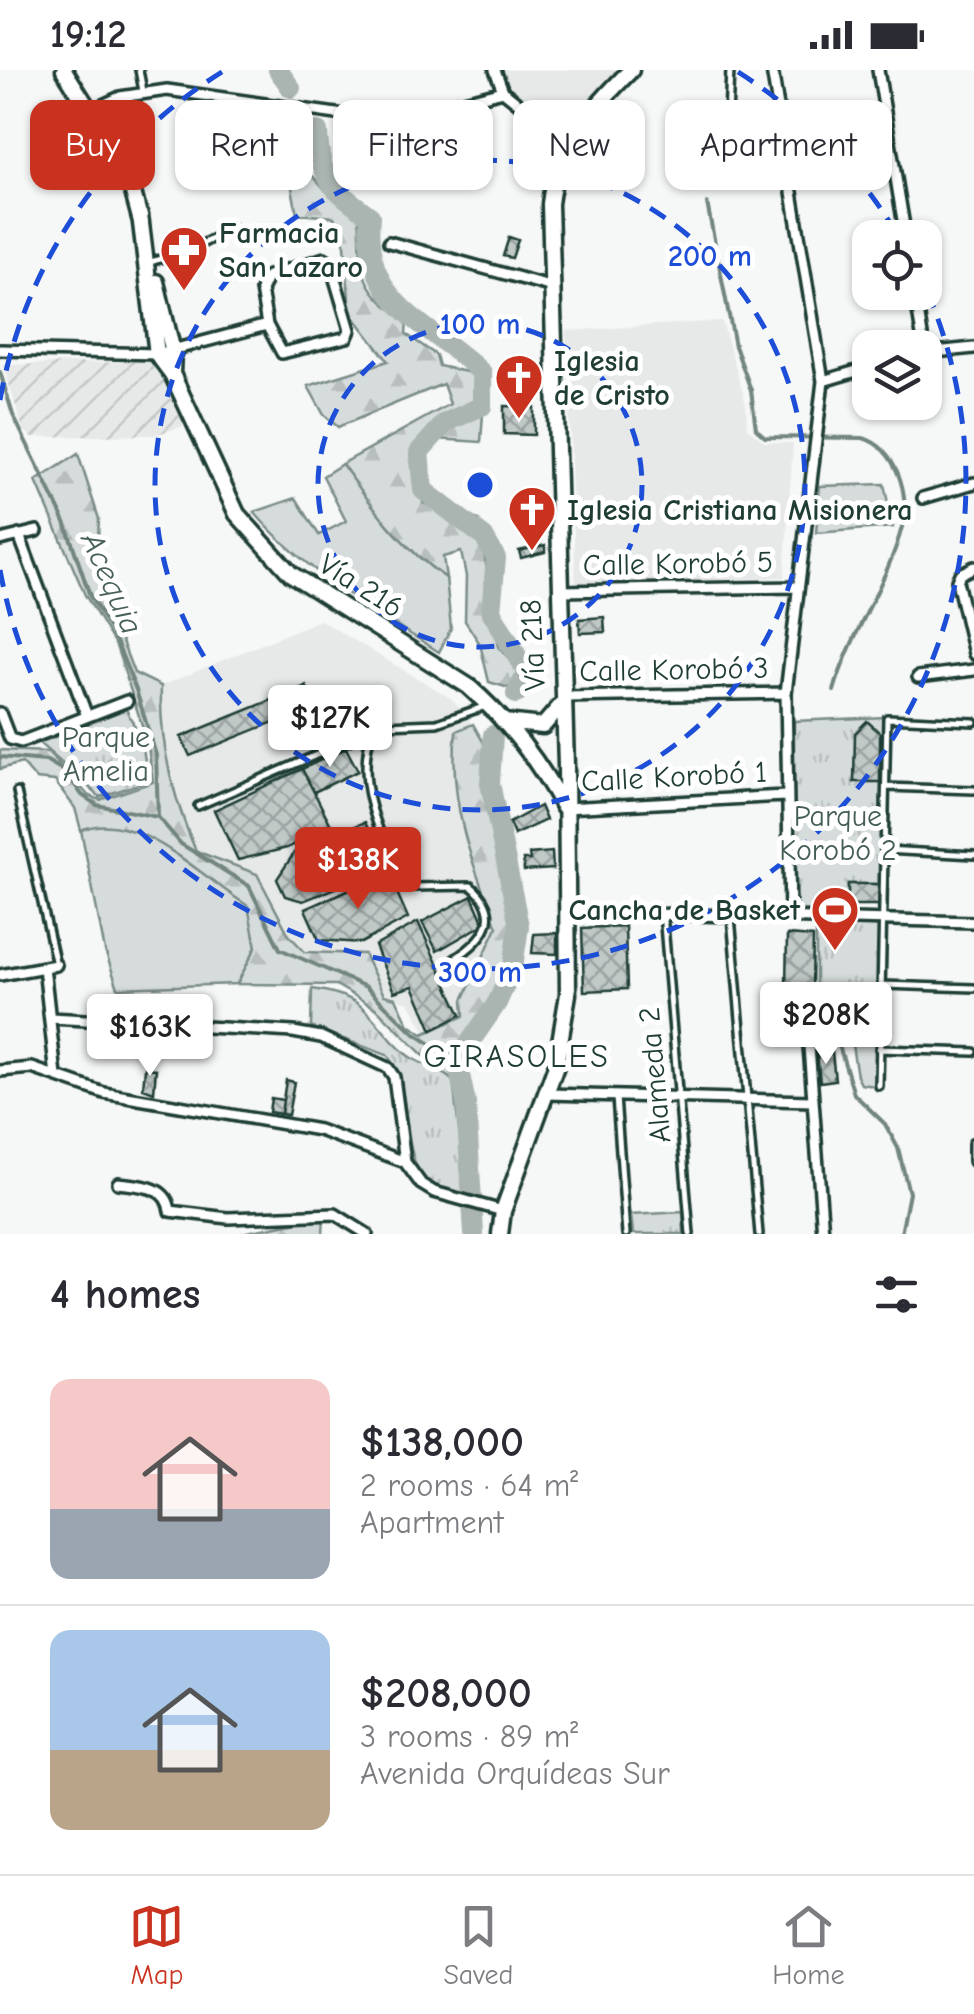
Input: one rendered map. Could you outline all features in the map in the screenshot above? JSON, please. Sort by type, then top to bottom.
[{"type":"main road","name":"Vía 216","points":[[64,70],[85,100]]},
{"type":"main road","name":"Vía 218","points":[[604,100],[631,70]]},
{"type":"main road","name":"Vía 216","points":[[133,190],[150,262],[159,354]]},
{"type":"main road","name":"Vía 218","points":[[500,1234],[502,1211],[547,1094],[564,1029],[568,912],[549,286],[552,190]]},
{"type":"main road","name":"Vía 216","points":[[140,216],[159,354],[238,514],[290,574],[455,678],[489,705],[528,746],[564,808]]},
{"type":"main road","points":[[504,722],[544,726],[560,712],[564,696]]},
{"type":"street","points":[[494,70],[503,91],[514,100]]},
{"type":"street","points":[[772,70],[823,381],[786,693],[790,916]]},
{"type":"street","points":[[878,70],[903,220]]},
{"type":"street","points":[[119,100],[143,91],[187,91],[386,122],[503,91]]},
{"type":"street","points":[[389,242],[549,286]]},
{"type":"street","points":[[324,258],[330,262],[350,330],[347,337],[282,354],[267,325],[261,290],[268,276],[324,258]]},
{"type":"street","points":[[0,350],[159,354],[267,325]]},
{"type":"street","points":[[942,350],[974,348]]},
{"type":"street","points":[[823,381],[852,372]]},
{"type":"street","points":[[923,498],[974,484]]},
{"type":"street","points":[[0,540],[37,531]]},
{"type":"street","points":[[19,536],[87,716]]},
{"type":"street","points":[[974,567],[960,574],[958,589],[974,654]]},
{"type":"street","name":"Calle Korobó 5","points":[[558,591],[798,587]]},
{"type":"street","points":[[918,677],[974,670]]},
{"type":"street","name":"Calle Korobó 3","points":[[564,696],[786,693]]},
{"type":"street","points":[[0,713],[10,739],[21,742],[128,701]]},
{"type":"street","name":"Calle Korobó 1","points":[[564,808],[786,796]]},
{"type":"street","points":[[568,912],[974,922]]},
{"type":"street","points":[[0,974],[56,965]]},
{"type":"street","points":[[44,967],[56,1076]]},
{"type":"street","points":[[806,1006],[822,1234]]},
{"type":"street","points":[[51,1018],[264,1029],[322,1037],[388,1068],[394,1077],[406,1162],[421,1184],[502,1211]]},
{"type":"street","points":[[0,1071],[32,1068],[104,1093],[318,1130],[406,1162]]},
{"type":"street","points":[[547,1094],[812,1102]]},
{"type":"street","points":[[974,1144],[974,1161]]},
{"type":"street","points":[[118,1183],[159,1190],[169,1215],[228,1218],[334,1214],[367,1234]]},
{"type":"lane","points":[[139,70],[143,91]]},
{"type":"lane","points":[[729,100],[730,70]]},
{"type":"lane","points":[[150,262],[198,246],[233,228]]},
{"type":"lane","points":[[198,806],[385,725],[437,723],[489,705]]},
{"type":"lane","points":[[878,1086],[887,718],[974,722]]},
{"type":"lane","points":[[372,731],[364,752],[366,783],[373,816],[401,881],[414,887],[472,886],[483,896],[490,912],[489,929],[481,941],[454,960]]},
{"type":"lane","points":[[886,786],[974,790]]},
{"type":"lane","points":[[17,792],[56,965]]},
{"type":"lane","points":[[884,850],[974,855]]},
{"type":"lane","name":"Alameda 2","points":[[663,913],[690,1234]]},
{"type":"lane","points":[[731,914],[760,1234]]},
{"type":"lane","points":[[881,984],[974,988]]},
{"type":"lane","points":[[880,1049],[974,1052]]},
{"type":"lane","points":[[616,1096],[626,1234]]},
{"type":"shaded area","points":[[499,70],[616,70],[589,100],[519,100],[508,90]]},
{"type":"shaded area","points":[[722,321],[746,404],[747,427],[764,442],[793,443],[784,577],[576,585],[566,331]]},
{"type":"shaded area","points":[[155,361],[184,426],[154,435],[31,437],[23,429],[3,365]]},
{"type":"shaded area","points":[[320,620],[452,699],[483,737],[466,773],[503,957],[456,1028],[428,1036],[409,1002],[384,995],[364,954],[306,952],[289,935],[257,874],[196,851],[176,805],[160,722],[161,686]]},
{"type":"green space","points":[[313,176],[331,196],[357,196],[362,267],[375,294],[407,320],[406,334],[436,355],[439,366],[471,373],[484,398],[481,442],[436,439],[424,463],[423,503],[479,520],[499,648],[521,671],[512,689],[489,682],[480,644],[465,621],[466,576],[461,552],[443,557],[446,578],[402,540],[342,464],[450,404],[443,384],[338,427],[324,415],[308,386],[388,361],[350,312],[345,245],[334,217],[297,214],[292,190],[313,190]]},
{"type":"green space","points":[[78,454],[99,519],[96,574],[134,673],[161,686],[162,729],[169,770],[196,851],[257,874],[289,935],[305,952],[364,954],[384,995],[396,998],[409,1025],[423,1034],[464,1016],[463,1000],[497,927],[464,831],[455,782],[456,731],[473,724],[486,747],[486,809],[505,843],[519,926],[513,967],[497,1003],[474,1030],[463,1065],[479,1197],[463,1191],[438,1070],[377,1009],[336,985],[237,984],[256,947],[248,906],[146,836],[102,825],[81,830],[75,808],[55,781],[36,779],[22,763],[0,769],[0,750],[48,752],[88,795],[100,800],[153,782],[147,740],[116,646],[85,595],[36,481]]},
{"type":"green space","points":[[342,464],[402,540],[446,578],[451,628],[439,652],[318,572],[254,512],[296,498],[319,535],[346,521],[323,476]]},
{"type":"green space","points":[[884,484],[893,527],[816,533],[820,486]]},
{"type":"green space","name":"Parque Amelia","points":[[126,709],[142,741],[148,781],[100,797],[39,743]]},
{"type":"green space","name":"Parque Korobó 2","points":[[885,717],[880,884],[848,884],[848,912],[801,910],[794,904],[794,721]]},
{"type":"green space","points":[[101,822],[145,832],[249,906],[256,947],[237,984],[118,988],[105,951],[81,830]]},
{"type":"green space","points":[[816,925],[881,926],[876,1086],[861,1084],[857,1076],[848,1020],[840,1013],[816,1011]]},
{"type":"green space","points":[[312,989],[359,1005],[406,1054],[453,1081],[467,1196],[433,1184],[420,1173],[396,1069],[387,1055],[311,1027]]},
{"type":"green space","points":[[683,1212],[684,1234],[633,1234],[631,1215]]},
{"type":"green space","points":[[324,1217],[323,1234],[240,1234],[247,1232]]},
{"type":"building","points":[[509,237],[518,240],[512,258],[503,256]]},
{"type":"building","name":"Iglesia de Cristo","points":[[504,406],[534,407],[534,435],[504,434]]},
{"type":"building","name":"Iglesia Cristiana Misionera","points":[[545,545],[545,552],[521,558],[519,551]]},
{"type":"building","points":[[604,617],[605,632],[580,633],[579,619]]},
{"type":"building","points":[[306,686],[333,734],[312,745],[296,713],[190,756],[181,737]]},
{"type":"building","points":[[867,721],[880,733],[880,782],[854,782],[855,733]]},
{"type":"building","points":[[346,748],[358,771],[314,792],[302,769]]},
{"type":"building","points":[[302,769],[332,827],[287,848],[238,860],[214,810]]},
{"type":"building","points":[[540,806],[546,820],[514,835],[509,823]]},
{"type":"building","points":[[365,822],[385,868],[303,901],[285,896],[277,879],[296,850]]},
{"type":"building","points":[[552,852],[553,869],[524,871],[523,860],[530,860],[529,854]]},
{"type":"building","points":[[388,872],[408,918],[361,943],[319,940],[305,909]]},
{"type":"building","points":[[848,884],[880,884],[880,905],[848,905]]},
{"type":"building","points":[[472,896],[484,924],[437,951],[422,922]]},
{"type":"building","points":[[418,922],[461,1015],[432,1030],[413,986],[394,992],[375,946]]},
{"type":"building","points":[[625,926],[627,989],[584,991],[582,928]]},
{"type":"building","points":[[557,933],[557,954],[532,953],[534,934]]},
{"type":"building","points":[[787,935],[813,937],[812,988],[786,986]]},
{"type":"building","points":[[832,1052],[835,1080],[820,1082],[817,1054]]},
{"type":"building","points":[[145,1068],[156,1069],[154,1092],[143,1088]]},
{"type":"building","points":[[286,1080],[294,1082],[288,1115],[281,1114]]},
{"type":"building","points":[[271,1098],[283,1100],[281,1114],[269,1112]]},
{"type":"waterway","points":[[278,70],[291,88]]},
{"type":"waterway","points":[[318,131],[321,161],[330,181],[370,216],[370,246],[376,271],[387,291],[420,324],[482,373],[482,406],[445,423],[419,452],[423,490],[484,537],[496,558],[491,611],[527,673],[516,694]]},
{"type":"waterway","points":[[707,203],[735,346],[751,390],[756,429],[765,437],[863,438],[875,443],[892,462],[902,487],[902,527],[834,691]]},
{"type":"waterway","name":"Acequia","points":[[0,372],[13,415],[65,522],[90,596],[113,634],[136,690],[156,755],[158,817]]},
{"type":"waterway","points":[[474,1234],[466,1103],[457,1061],[497,1003],[513,967],[519,926],[490,783],[493,735]]},
{"type":"waterway","points":[[0,757],[47,761],[66,772],[82,795],[97,805],[158,817],[181,844],[249,886],[280,949],[366,987],[415,1034],[457,1061]]},
{"type":"waterway","points":[[829,1013],[854,1094],[885,1124],[898,1148],[909,1193],[901,1234]]},
{"type":"place","name":"Farmacia San Lazaro","points":[[184,292]]},
{"type":"place","name":"Iglesia de Cristo","points":[[519,420]]},
{"type":"place","name":"Iglesia Cristiana Misionera","points":[[532,552]]},
{"type":"place","name":"Cancha de Basket","points":[[835,952]]},
{"type":"district","name":"GIRASOLES","points":[[517,1056]]}]
